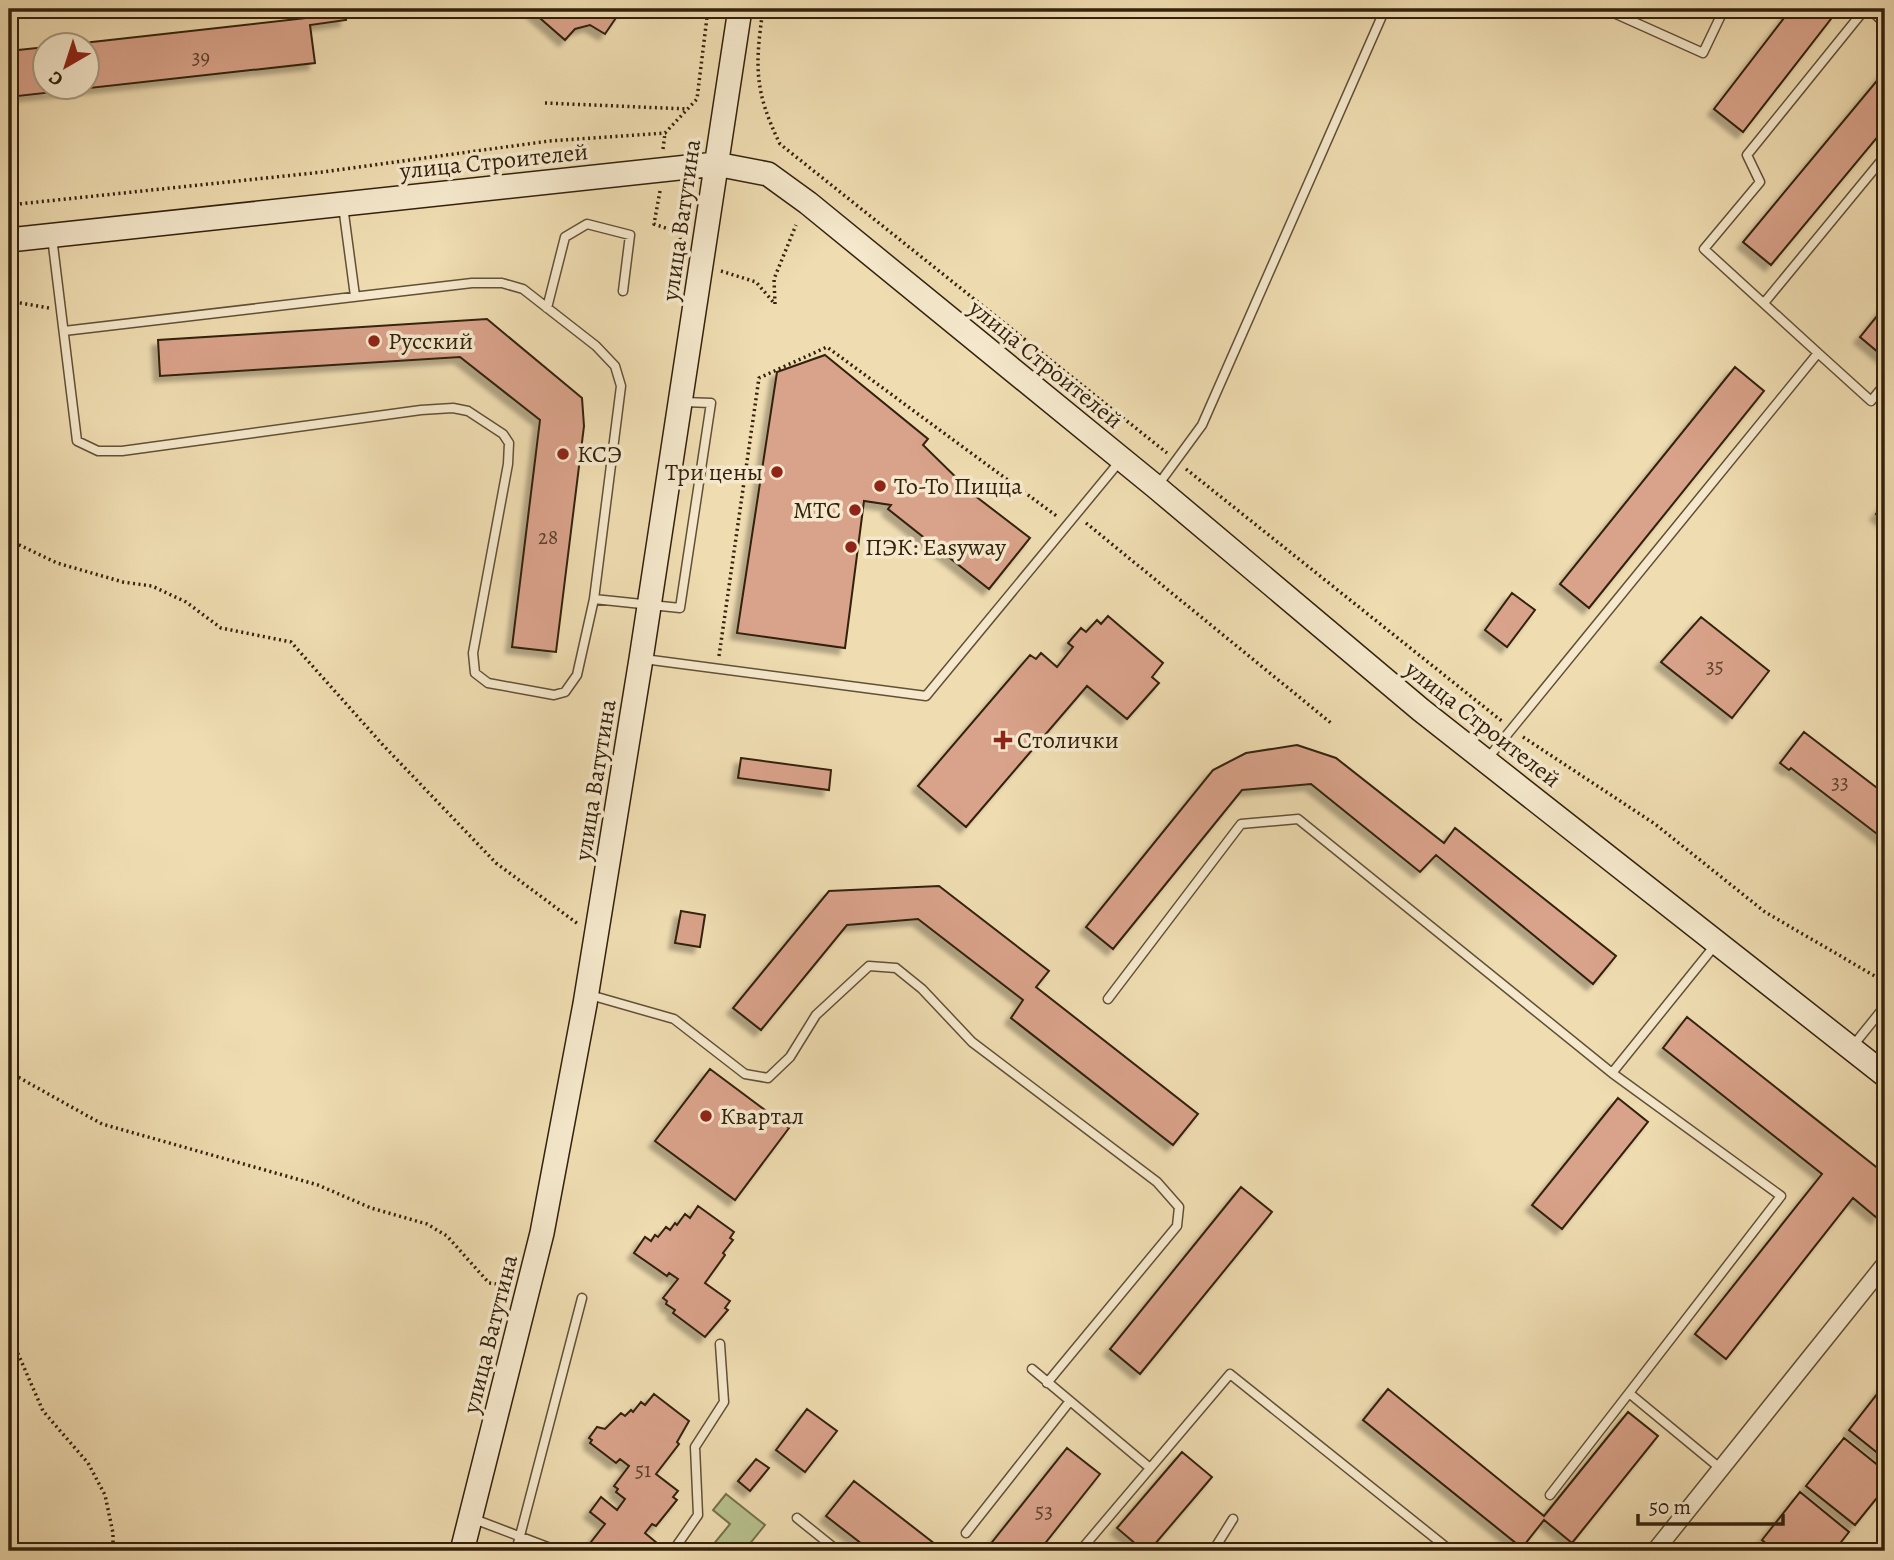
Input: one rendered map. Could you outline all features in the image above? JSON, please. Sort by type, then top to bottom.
[{"type":"street","name":"улица Ватутина","points":[[462,1551],[529,1289],[586,994],[641,659],[740,9]]},
{"type":"street","name":"улица Строителей","points":[[9,240],[716,164],[768,174],[808,203],[1122,459],[1410,701],[1885,1076]]},
{"type":"street","points":[[1655,1551],[1885,1264]]},
{"type":"lane","points":[[1156,488],[1202,425],[1385,9]]},
{"type":"lane","points":[[1605,9],[1703,53],[1724,9]]},
{"type":"lane","points":[[1885,24],[1867,9],[1747,155],[1760,182],[1704,249],[1871,401],[1885,384]]},
{"type":"lane","points":[[1764,303],[1885,156]]},
{"type":"lane","points":[[343,204],[355,296]]},
{"type":"lane","points":[[547,308],[565,237],[587,224],[630,235],[623,291]]},
{"type":"lane","points":[[52,236],[77,441],[98,451],[122,452],[453,408],[468,411],[503,434],[509,443],[508,464],[473,653],[475,673],[488,683],[554,695],[565,692],[577,675],[594,599],[621,386],[615,366],[596,346],[523,289],[502,283],[472,283],[64,331]]},
{"type":"lane","points":[[1487,761],[1818,353]]},
{"type":"lane","points":[[594,599],[680,608],[711,403],[681,402]]},
{"type":"lane","points":[[641,659],[926,696],[1122,459]]},
{"type":"lane","points":[[1108,999],[1241,824],[1298,819],[1612,1073],[1781,1196],[1550,1496]]},
{"type":"lane","points":[[1612,1073],[1718,942]]},
{"type":"lane","points":[[586,994],[674,1019],[745,1074],[768,1078],[790,1056],[816,1015],[848,982],[869,966],[896,968],[922,989],[972,1042],[1157,1182],[1179,1208],[1177,1226],[1048,1382]]},
{"type":"lane","points":[[1851,1048],[1885,1006]]},
{"type":"lane","points":[[516,1551],[582,1298]]},
{"type":"lane","points":[[673,1551],[698,1515],[695,1447],[724,1402],[720,1344]]},
{"type":"lane","points":[[1032,1369],[1150,1468]]},
{"type":"lane","points":[[1080,1551],[1230,1374],[1451,1551]]},
{"type":"lane","points":[[1629,1393],[1721,1469]]},
{"type":"lane","points":[[966,1533],[1070,1401]]},
{"type":"lane","points":[[471,1518],[558,1551]]},
{"type":"lane","points":[[797,1518],[838,1551]]},
{"type":"lane","points":[[1213,1551],[1233,1519]]},
{"type":"path","points":[[9,205],[323,172],[549,141],[664,133],[698,99],[708,9]]},
{"type":"path","points":[[763,9],[757,82],[766,116],[780,144],[1511,729],[1656,824],[1765,912],[1885,982]]},
{"type":"path","points":[[545,103],[688,109]]},
{"type":"path","points":[[664,133],[654,224],[680,233],[681,255]]},
{"type":"path","points":[[719,270],[756,282],[775,304],[774,279],[796,225]]},
{"type":"path","points":[[9,301],[61,310]]},
{"type":"path","points":[[717,669],[759,378],[827,347],[1053,517],[1074,518],[1088,524],[1331,723]]},
{"type":"path","points":[[9,540],[57,562],[123,582],[152,586],[186,602],[221,628],[291,642],[382,744],[496,863],[572,922],[596,932]]},
{"type":"path","points":[[9,1073],[102,1124],[318,1185],[371,1208],[427,1224],[447,1236],[489,1283],[529,1289]]},
{"type":"path","points":[[9,1332],[43,1411],[88,1463],[105,1496],[113,1533],[113,1551]]},
{"type":"green space","points":[[726,1494],[765,1525],[744,1551],[708,1551],[730,1524],[713,1510]]},
{"type":"building","points":[[305,9],[344,9],[346,20],[310,25],[315,63],[102,87],[102,41],[307,18]]},
{"type":"building","points":[[533,9],[622,9],[605,34],[590,25],[575,29],[565,40],[534,13]]},
{"type":"building","points":[[1791,9],[1825,9],[1834,15],[1743,132],[1714,109]]},
{"type":"building","points":[[32,49],[32,94],[9,97],[9,51]]},
{"type":"building","points":[[1885,71],[1885,128],[1771,265],[1743,242]]},
{"type":"building","points":[[1885,306],[1885,358],[1860,337]]},
{"type":"building","points":[[487,319],[582,398],[584,426],[556,652],[512,647],[540,420],[460,357],[160,376],[158,340]]},
{"type":"building","points":[[825,355],[928,439],[923,445],[974,495],[1030,538],[989,589],[888,509],[891,505],[864,501],[845,648],[737,633],[777,372]]},
{"type":"building","points":[[1735,367],[1764,391],[1589,608],[1560,584]]},
{"type":"building","points":[[1885,503],[1885,521],[1876,514]]},
{"type":"building","points":[[1512,593],[1535,610],[1507,647],[1485,630]]},
{"type":"building","points":[[1108,616],[1163,663],[1152,677],[1159,683],[1127,719],[1087,686],[966,827],[918,786],[1030,655],[1036,659],[1041,653],[1057,667],[1073,647],[1068,643],[1081,628],[1086,632],[1097,620],[1101,624]]},
{"type":"building","points":[[1701,617],[1769,671],[1732,718],[1661,662]]},
{"type":"building","points":[[1804,732],[1885,794],[1885,840],[1791,768],[1789,770],[1780,763]]},
{"type":"building","points":[[1297,745],[1336,758],[1444,843],[1455,828],[1616,956],[1593,984],[1436,855],[1420,872],[1311,784],[1242,790],[1113,949],[1086,927],[1213,770],[1246,753]]},
{"type":"building","points":[[741,758],[831,770],[829,790],[738,778]]},
{"type":"building","points":[[939,886],[1049,971],[1036,987],[1198,1114],[1173,1145],[1011,1018],[1023,1000],[918,919],[847,925],[761,1030],[733,1008],[829,891]]},
{"type":"building","points":[[681,911],[705,915],[700,947],[675,943]]},
{"type":"building","points":[[1687,1017],[1885,1174],[1885,1207],[1877,1218],[1853,1198],[1726,1359],[1695,1334],[1822,1174],[1663,1048]]},
{"type":"building","points":[[710,1069],[789,1128],[735,1200],[655,1141]]},
{"type":"building","points":[[1618,1098],[1648,1122],[1562,1229],[1532,1205]]},
{"type":"building","points":[[1241,1187],[1272,1212],[1140,1374],[1110,1349]]},
{"type":"building","points":[[698,1206],[734,1232],[730,1238],[733,1240],[723,1253],[725,1255],[705,1283],[730,1301],[725,1308],[728,1310],[705,1337],[673,1313],[675,1310],[666,1304],[667,1301],[663,1298],[678,1279],[669,1273],[667,1276],[634,1253],[645,1237],[651,1241],[666,1227],[670,1230],[685,1214],[690,1218]]},
{"type":"building","points":[[1885,1384],[1885,1459],[1849,1430]]},
{"type":"building","points":[[1388,1389],[1544,1516],[1628,1412],[1658,1436],[1572,1543],[1544,1520],[1522,1548],[1363,1420]]},
{"type":"building","points":[[654,1394],[689,1421],[677,1442],[679,1444],[656,1474],[678,1491],[673,1497],[677,1500],[656,1526],[652,1524],[645,1533],[657,1543],[650,1551],[584,1551],[605,1524],[590,1512],[601,1497],[617,1510],[625,1499],[616,1492],[618,1489],[614,1486],[629,1466],[620,1459],[616,1463],[590,1443],[592,1440],[589,1438],[597,1427],[605,1429],[621,1413],[625,1416],[631,1410],[633,1412],[641,1402],[645,1405]]},
{"type":"building","points":[[807,1409],[837,1431],[805,1472],[776,1450]]},
{"type":"building","points":[[1844,1438],[1885,1471],[1885,1488],[1855,1525],[1806,1486]]},
{"type":"building","points":[[1067,1448],[1100,1474],[1039,1551],[985,1551]]},
{"type":"building","points":[[1182,1452],[1212,1477],[1149,1551],[1144,1551],[1117,1528]]},
{"type":"building","points":[[756,1459],[769,1468],[750,1491],[738,1481]]},
{"type":"building","points":[[854,1481],[944,1551],[871,1551],[826,1516]]},
{"type":"building","points":[[1800,1492],[1849,1532],[1834,1551],[1775,1551],[1762,1540]]},
{"type":"place","name":"Русский","points":[[374,341]]},
{"type":"place","name":"КСЭ","points":[[563,454]]},
{"type":"place","name":"Три цены","points":[[777,472]]},
{"type":"place","name":"То-То Пицца","points":[[880,486]]},
{"type":"place","name":"МТС","points":[[855,510]]},
{"type":"place","name":"ПЭК: Easyway","points":[[851,547]]},
{"type":"place","name":"Столички","points":[[1003,740]]},
{"type":"place","name":"Квартал","points":[[706,1116]]}]
